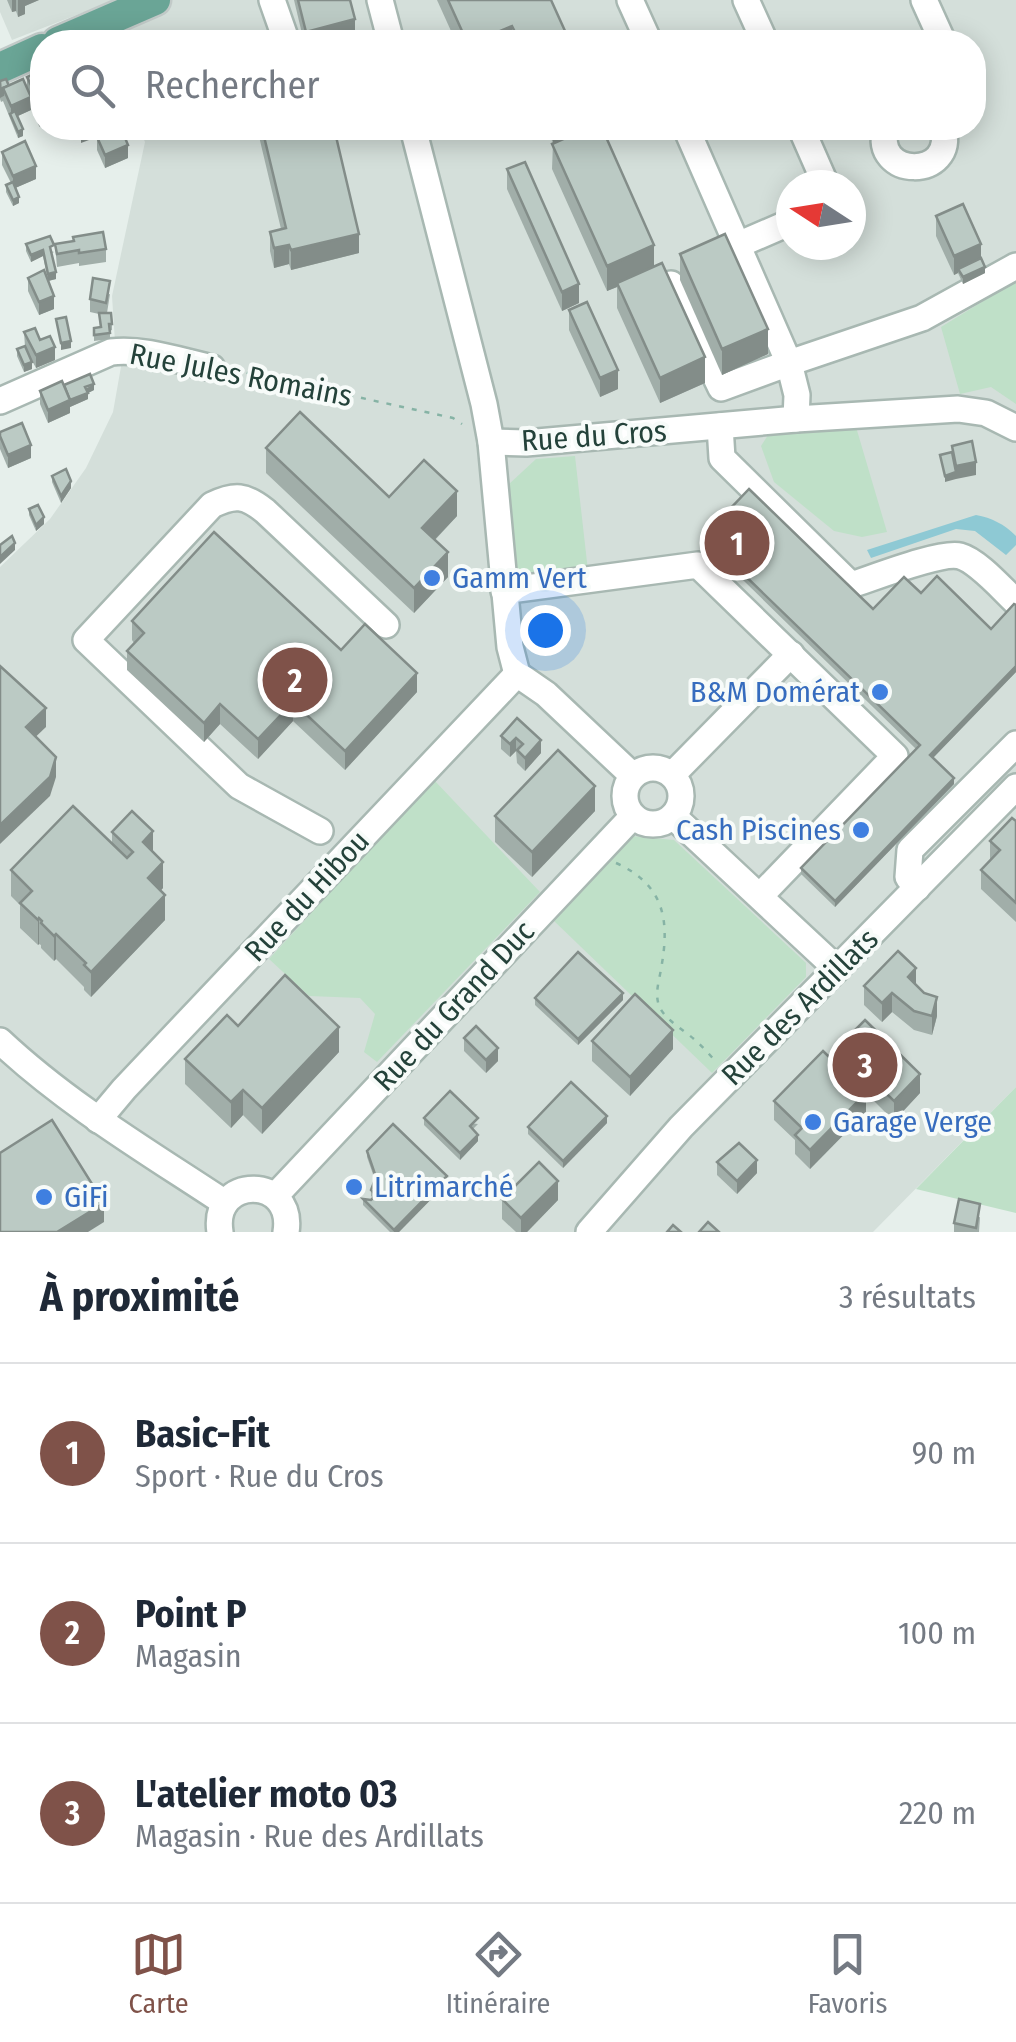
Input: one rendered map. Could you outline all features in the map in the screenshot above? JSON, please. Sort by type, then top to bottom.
[{"type":"main road","points":[[86,30],[155,0]]},
{"type":"main road","points":[[1,66],[30,54]]},
{"type":"street","points":[[272,0],[283,30]]},
{"type":"street","points":[[380,0],[388,30]]},
{"type":"street","points":[[630,0],[644,30]]},
{"type":"street","points":[[746,0],[760,30]]},
{"type":"street","points":[[924,0],[937,30]]},
{"type":"street","name":"Rue du Cros","points":[[416,140],[490,436],[526,442],[958,409],[986,413],[1016,428]]},
{"type":"street","points":[[691,140],[788,363],[796,395],[796,419]]},
{"type":"street","points":[[806,140],[819,170]]},
{"type":"street","points":[[884,140],[890,156],[916,168],[938,158],[945,140]]},
{"type":"street","points":[[776,228],[682,271],[721,388],[922,318],[1016,266]]},
{"type":"street","name":"Rue Jules Romains","points":[[0,401],[123,350],[212,368]]},
{"type":"street","points":[[462,424],[490,436],[510,647],[517,674],[546,694],[633,776]]},
{"type":"street","points":[[720,426],[722,458],[851,584],[932,560],[961,556],[1016,602]]},
{"type":"street","points":[[320,831],[239,786],[86,640],[212,505],[236,497],[254,502],[266,511],[386,625]]},
{"type":"street","points":[[504,592],[698,565],[895,756],[760,896]]},
{"type":"street","points":[[672,775],[791,654]]},
{"type":"street","name":"Rue du Hibou","points":[[98,1120],[517,674]]},
{"type":"street","points":[[917,888],[908,877],[910,850],[1016,744]]},
{"type":"street","points":[[656,768],[672,775],[681,791],[674,816],[658,824],[640,822],[628,809],[625,792],[633,776],[656,768]]},
{"type":"street","name":"Rue des Ardillats","points":[[589,1232],[658,1152],[1016,787]]},
{"type":"street","name":"Rue du Grand Duc","points":[[275,1196],[633,816]]},
{"type":"street","points":[[674,816],[838,970]]},
{"type":"street","points":[[0,1041],[98,1120],[225,1204]]},
{"type":"street","points":[[220,1232],[219,1217],[225,1204],[245,1189],[263,1190],[275,1196],[286,1211],[286,1232]]},
{"type":"path","name":"Rue Jules Romains","points":[[212,368],[453,418],[462,424]]},
{"type":"path","points":[[597,854],[627,868],[654,891],[664,918],[666,946],[656,995],[659,1006],[730,1077]]},
{"type":"shaded area","points":[[0,0],[1016,0],[1016,1087],[873,1232],[0,1232],[0,567],[50,519],[86,468],[113,412],[122,361],[115,342],[112,296],[144,140],[986,140],[986,30],[93,30],[84,12],[12,40],[0,12]]},
{"type":"green space","points":[[1016,281],[1016,404],[991,387],[960,394],[941,327]]},
{"type":"green space","points":[[856,427],[887,532],[862,537],[834,531],[774,482],[761,446],[768,435]]},
{"type":"green space","points":[[575,456],[588,571],[516,581],[507,486],[536,459]]},
{"type":"green space","points":[[434,780],[540,892],[377,1062],[364,1052],[375,1014],[360,998],[309,996],[269,959]]},
{"type":"green space","points":[[632,836],[674,840],[806,963],[806,977],[712,1073],[553,920]]},
{"type":"green space","points":[[1016,1087],[1016,1213],[916,1189]]},
{"type":"water","points":[[976,515],[998,522],[1016,536],[1016,545],[1006,555],[975,531],[956,529],[871,558],[867,550]]},
{"type":"building","points":[[298,0],[350,0],[355,19],[306,30]]},
{"type":"building","points":[[448,0],[551,0],[565,30],[514,30],[512,26],[503,30],[462,30]]},
{"type":"building","points":[[6,79],[9,86],[3,88],[1,96],[0,81]]},
{"type":"building","points":[[23,79],[30,97],[11,106],[3,88]]},
{"type":"building","points":[[15,111],[23,129],[18,132],[10,114]]},
{"type":"building","points":[[98,140],[126,140],[128,145],[105,155]]},
{"type":"building","points":[[265,140],[337,140],[359,234],[291,250],[289,245],[274,248],[270,232],[286,228]]},
{"type":"building","points":[[561,140],[607,140],[654,245],[607,266],[552,144]]},
{"type":"building","points":[[25,141],[36,166],[13,176],[2,152]]},
{"type":"building","points":[[525,162],[579,284],[562,292],[507,169]]},
{"type":"building","points":[[13,182],[19,197],[13,200],[6,185]]},
{"type":"building","points":[[963,204],[981,244],[954,256],[936,216]]},
{"type":"building","points":[[103,232],[106,249],[57,254],[55,244]]},
{"type":"building","points":[[725,234],[768,329],[722,349],[680,254]]},
{"type":"building","points":[[50,236],[56,272],[48,274],[43,250],[31,255],[26,244]]},
{"type":"building","points":[[981,258],[985,267],[963,277],[958,269]]},
{"type":"building","points":[[662,263],[705,357],[660,378],[617,283]]},
{"type":"building","points":[[44,270],[54,296],[39,302],[28,278]]},
{"type":"building","points":[[93,278],[110,281],[106,303],[90,299]]},
{"type":"building","points":[[587,302],[618,370],[600,378],[569,310]]},
{"type":"building","points":[[99,313],[111,313],[110,333],[94,335],[94,328],[101,327]]},
{"type":"building","points":[[66,317],[71,341],[61,343],[56,319]]},
{"type":"building","points":[[35,328],[40,340],[50,336],[55,347],[36,355],[24,332]]},
{"type":"building","points":[[25,346],[32,362],[24,365],[17,349]]},
{"type":"building","points":[[90,374],[94,384],[85,387],[88,393],[70,400],[64,385]]},
{"type":"building","points":[[62,381],[70,400],[48,410],[40,391]]},
{"type":"building","points":[[300,412],[389,497],[424,460],[457,491],[422,528],[448,552],[414,588],[266,448]]},
{"type":"building","points":[[22,423],[31,445],[8,455],[0,432]]},
{"type":"building","points":[[972,441],[976,462],[956,466],[952,446]]},
{"type":"building","points":[[952,452],[956,472],[945,476],[940,455]]},
{"type":"building","points":[[66,469],[71,481],[61,496],[52,476]]},
{"type":"building","points":[[749,489],[873,609],[904,577],[921,593],[937,576],[991,629],[1016,605],[1016,666],[930,755],[954,778],[835,901],[801,868],[920,745],[704,536]]},
{"type":"building","points":[[38,505],[44,517],[36,525],[29,509]]},
{"type":"building","points":[[214,532],[341,650],[365,624],[417,673],[345,751],[293,702],[258,739],[220,704],[204,723],[127,651],[144,633],[132,621]]},
{"type":"building","points":[[12,536],[15,543],[0,557],[0,545]]},
{"type":"building","points":[[0,666],[46,708],[26,727],[56,757],[50,777],[0,825]]},
{"type":"building","points":[[517,718],[541,740],[525,758],[517,750],[523,744],[516,738],[510,744],[501,736]]},
{"type":"building","points":[[558,750],[595,786],[532,852],[495,816]]},
{"type":"building","points":[[73,806],[127,858],[133,852],[112,832],[132,811],[153,831],[143,842],[163,862],[148,878],[165,895],[91,972],[20,903],[32,891],[11,870]]},
{"type":"building","points":[[1012,818],[1016,821],[1016,903],[981,870],[1000,850],[990,841]]},
{"type":"building","points":[[898,951],[916,968],[908,977],[924,993],[937,997],[932,1016],[914,1011],[892,993],[882,1003],[864,986]]},
{"type":"building","points":[[578,952],[623,993],[578,1039],[535,998]]},
{"type":"building","points":[[285,975],[339,1027],[262,1108],[243,1090],[231,1102],[185,1059],[227,1015],[238,1026]]},
{"type":"building","points":[[635,994],[673,1030],[630,1077],[592,1041]]},
{"type":"building","points":[[865,1020],[920,1074],[894,1101],[838,1047]]},
{"type":"building","points":[[476,1026],[498,1048],[486,1060],[464,1038]]},
{"type":"building","points":[[823,1051],[866,1093],[810,1150],[795,1135],[802,1128],[774,1101]]},
{"type":"building","points":[[571,1082],[607,1116],[563,1161],[528,1127]]},
{"type":"building","points":[[450,1091],[478,1118],[470,1126],[478,1135],[460,1153],[424,1118]]},
{"type":"building","name":"GiFi","points":[[52,1120],[104,1203],[57,1232],[0,1232],[0,1153]]},
{"type":"building","points":[[393,1124],[447,1176],[394,1230],[363,1199],[371,1200],[376,1195],[371,1190],[376,1177],[367,1151]]},
{"type":"building","points":[[739,1143],[757,1160],[737,1181],[717,1162]]},
{"type":"building","points":[[539,1162],[558,1181],[521,1218],[502,1199]]},
{"type":"building","points":[[959,1199],[980,1204],[976,1228],[954,1223]]},
{"type":"building","points":[[708,1222],[719,1232],[699,1232]]},
{"type":"place","name":"Basic-Fit","points":[[737,543]]},
{"type":"place","name":"Gamm Vert","points":[[432,578]]},
{"type":"place","name":"Point P","points":[[295,680]]},
{"type":"place","name":"B&M Domérat","points":[[880,692]]},
{"type":"place","name":"Cash Piscines","points":[[861,830]]},
{"type":"place","name":"L'atelier moto 03","points":[[865,1065]]},
{"type":"place","name":"Garage Verge","points":[[813,1122]]},
{"type":"place","name":"Litrimarché","points":[[354,1187]]},
{"type":"place","name":"GiFi","points":[[44,1197]]}]
